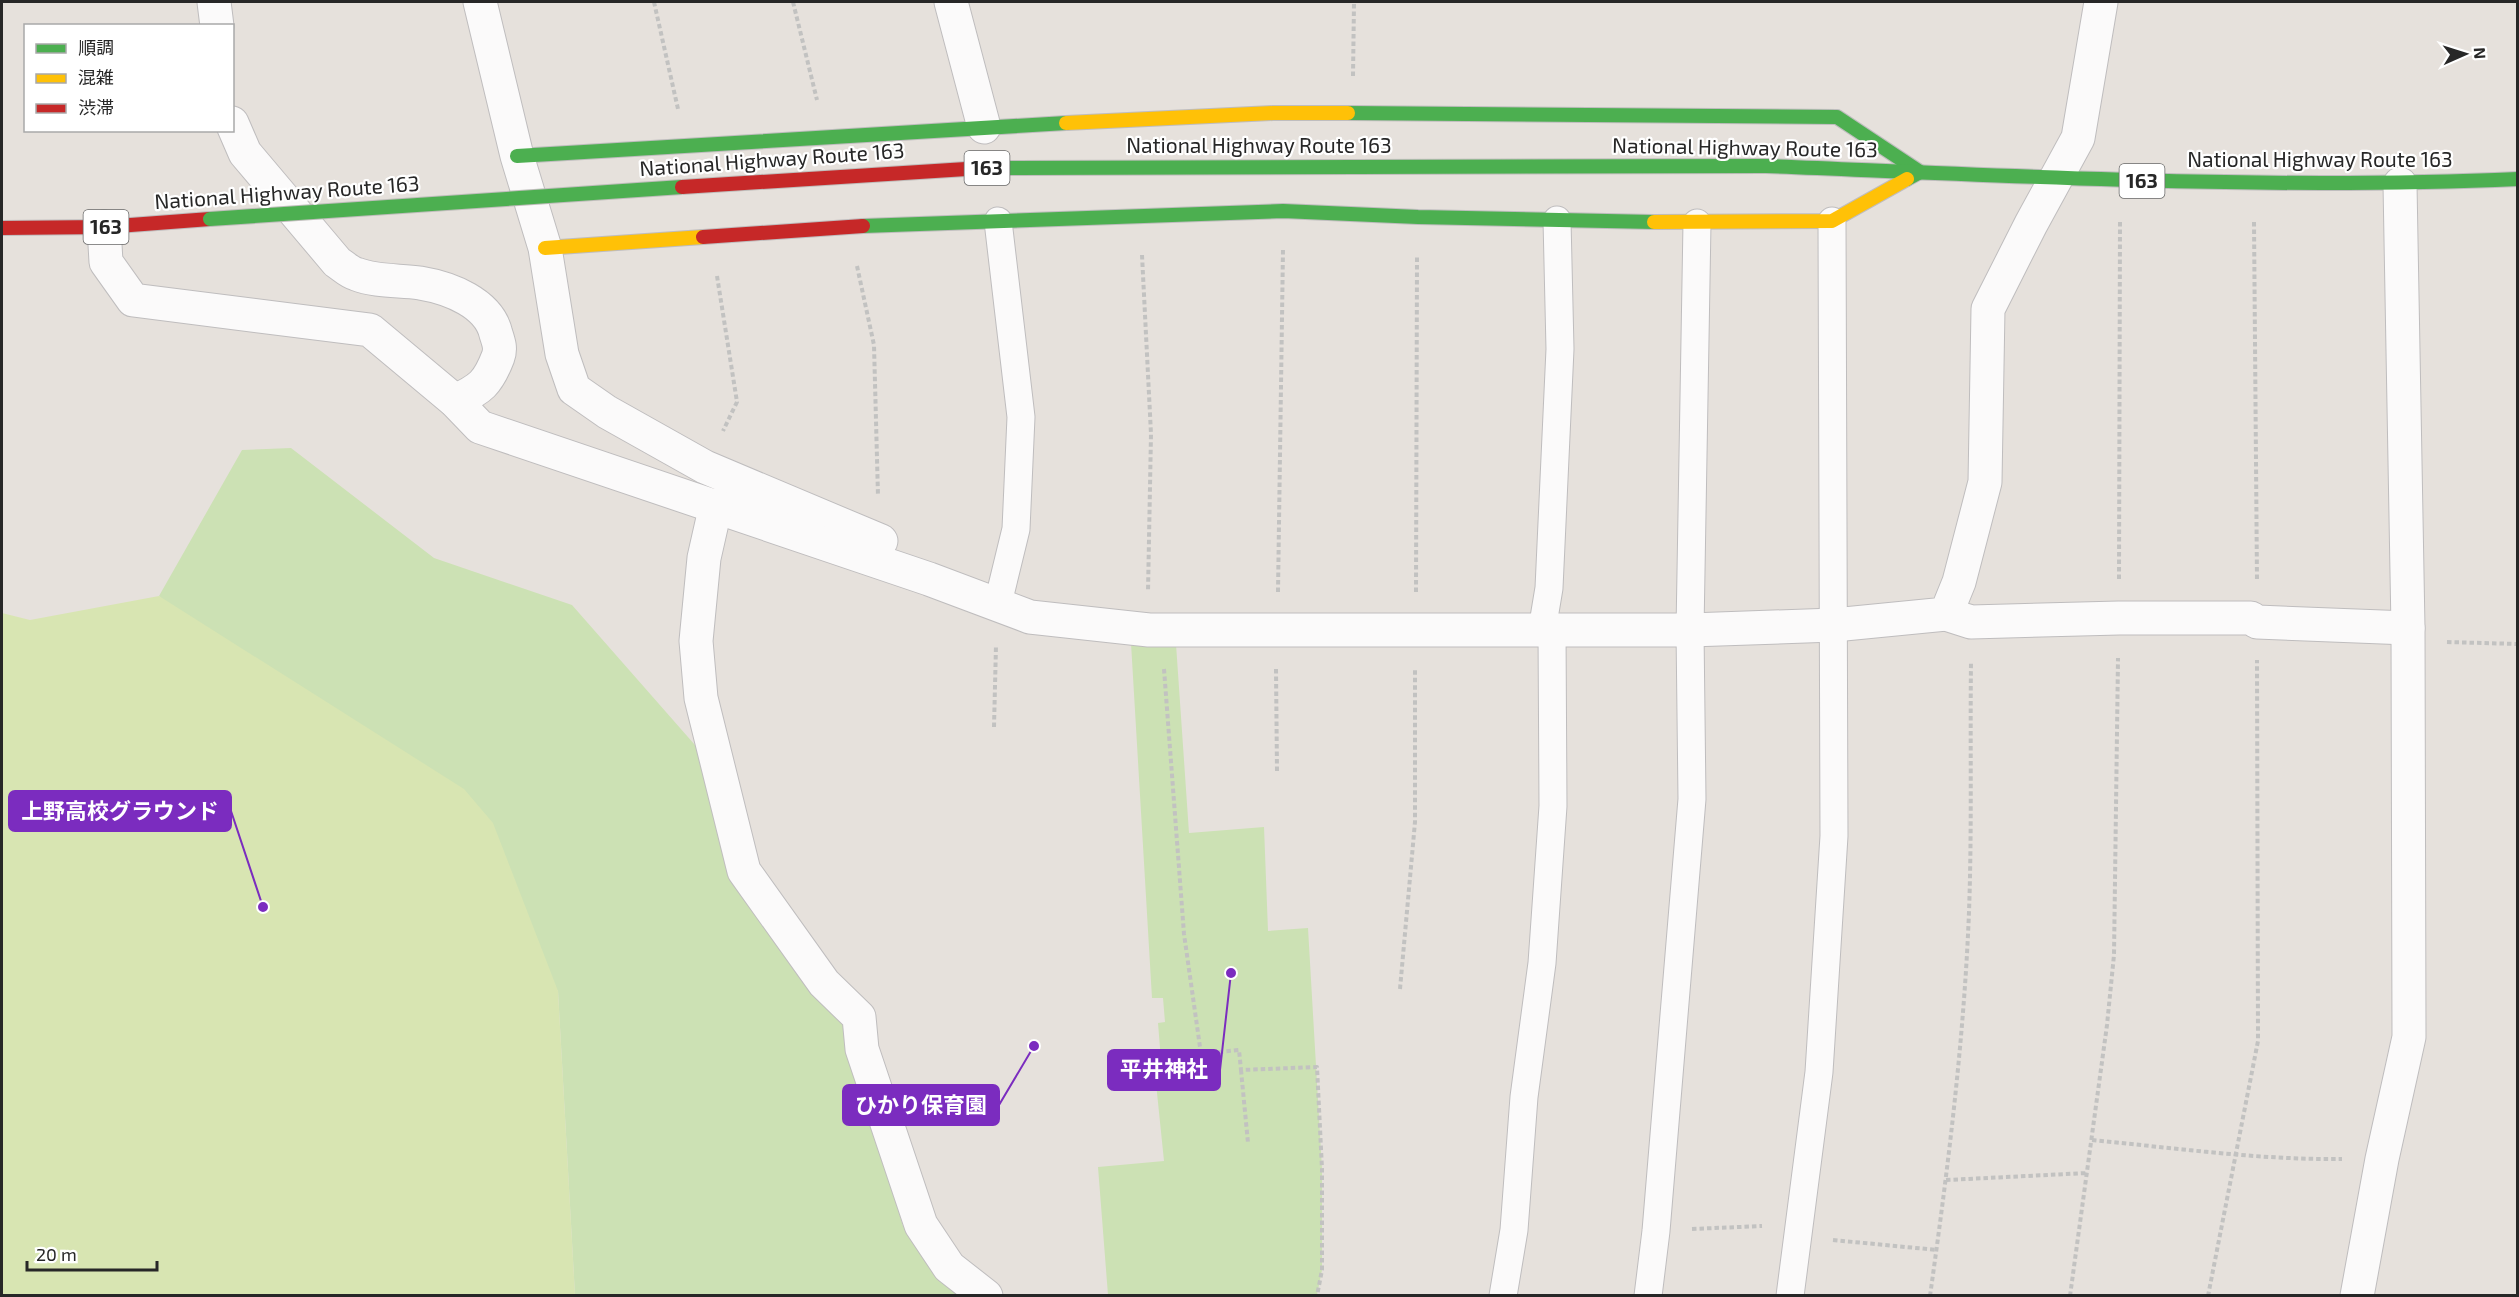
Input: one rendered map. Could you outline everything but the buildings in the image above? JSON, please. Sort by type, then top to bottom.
[{"type":"main road","points":[[517,156],[826,139],[984,127],[1274,113],[1837,117],[1920,172],[1832,221],[1697,223],[1418,217],[1283,211],[848,227],[545,248]]},
{"type":"main road","name":"National Highway Route 163","points":[[2,228],[104,227],[972,168],[1766,165],[2056,179],[2254,183],[2400,184],[2517,179]]},
{"type":"street","points":[[214,2],[217,24]]},
{"type":"street","points":[[480,2],[517,156],[545,248],[562,354],[574,389],[607,411],[705,467],[932,560],[929,579]]},
{"type":"street","points":[[951,2],[984,127]]},
{"type":"street","points":[[1958,618],[1959,582],[1984,482],[1988,309],[2078,138],[2101,2]]},
{"type":"street","points":[[234,128],[245,153],[337,262],[355,274],[378,280],[421,283],[453,292],[478,306],[494,324],[500,351],[491,375],[478,390],[455,401]]},
{"type":"street","points":[[2357,1296],[2382,1159],[2409,1036],[2410,908],[2400,184]]},
{"type":"street","points":[[104,227],[106,262],[133,300],[370,330],[455,401],[480,427],[716,505],[1030,616],[1161,630],[1690,630],[1958,618],[2251,618],[2257,622],[2407,635]]},
{"type":"street","points":[[716,505],[704,558],[696,641],[701,698],[744,871],[824,983],[859,1017],[862,1049],[921,1226],[949,1267],[986,1296]]},
{"type":"lane","points":[[1503,1296],[1514,1230],[1524,1097],[1542,963],[1553,806],[1547,630],[1560,349],[1557,220]]},
{"type":"lane","points":[[998,221],[1021,417],[1016,529],[998,603]]},
{"type":"lane","points":[[1790,1296],[1819,1072],[1834,836],[1832,221]]},
{"type":"lane","points":[[1648,1296],[1656,1231],[1692,799],[1690,630],[1697,223]]},
{"type":"path","points":[[654,2],[686,145]]},
{"type":"path","points":[[793,2],[826,139]]},
{"type":"path","points":[[1352,113],[1354,2]]},
{"type":"path","points":[[2070,1296],[2108,1025],[2114,956],[2119,618],[2121,180]]},
{"type":"path","points":[[2208,1296],[2258,1041],[2254,183]]},
{"type":"path","points":[[1277,771],[1276,629],[1280,561],[1283,211]]},
{"type":"path","points":[[1140,215],[1151,434],[1148,600],[1161,630],[1184,934],[1201,1054],[1239,1050],[1248,1143]]},
{"type":"path","points":[[848,227],[874,345],[879,493],[867,535]]},
{"type":"path","points":[[705,467],[737,402],[710,236]]},
{"type":"path","points":[[994,727],[998,603]]},
{"type":"path","points":[[1930,1296],[1946,1180],[1962,1027],[1969,911],[1958,618]]},
{"type":"path","points":[[2407,635],[2517,644]]},
{"type":"path","points":[[1242,1070],[1317,1067],[1322,1169],[1323,1270],[1317,1296]]},
{"type":"path","points":[[2092,1140],[2312,1160],[2382,1159]]},
{"type":"path","points":[[1946,1180],[2088,1173]]},
{"type":"path","points":[[1656,1231],[1798,1231],[1937,1250]]},
{"type":"green space","points":[[291,448],[434,558],[572,605],[702,753],[726,862],[845,1021],[849,1050],[903,1226],[932,1267],[967,1295],[575,1295],[558,991],[159,596],[242,450]]},
{"type":"green space","points":[[159,596],[464,789],[493,823],[558,991],[575,1295],[2,1295],[2,613],[30,620]]},
{"type":"green space","points":[[1131,643],[1176,644],[1189,833],[1264,827],[1268,931],[1308,928],[1322,1169],[1322,1270],[1317,1295],[1108,1295],[1098,1167],[1164,1161],[1156,1083],[1162,1073],[1158,1023],[1165,1022],[1163,998],[1152,998]]},
{"type":"traffic: fast","points":[[1348,113],[1837,117],[1920,172],[1907,179]]},
{"type":"traffic: fast","points":[[517,156],[1066,123]]},
{"type":"traffic: fast","points":[[1766,166],[2236,182],[2330,183],[2518,179]]},
{"type":"traffic: fast","points":[[982,168],[1766,166]]},
{"type":"traffic: fast","points":[[210,219],[682,187]]},
{"type":"traffic: fast","points":[[863,226],[1283,211],[1418,217],[1654,222]]},
{"type":"traffic: slow","points":[[1066,123],[1273,113],[1348,113]]},
{"type":"traffic: slow","points":[[1654,222],[1832,221],[1907,179]]},
{"type":"traffic: slow","points":[[545,248],[703,237]]},
{"type":"traffic: jam","points":[[682,187],[982,168]]},
{"type":"traffic: jam","points":[[2,228],[104,227],[210,219]]},
{"type":"traffic: jam","points":[[703,237],[863,226]]},
{"type":"place","name":"上野高校グラウンド","points":[[263,907]]},
{"type":"place","name":"平井神社","points":[[1231,973]]},
{"type":"place","name":"ひかり保育園","points":[[1034,1046]]}]
